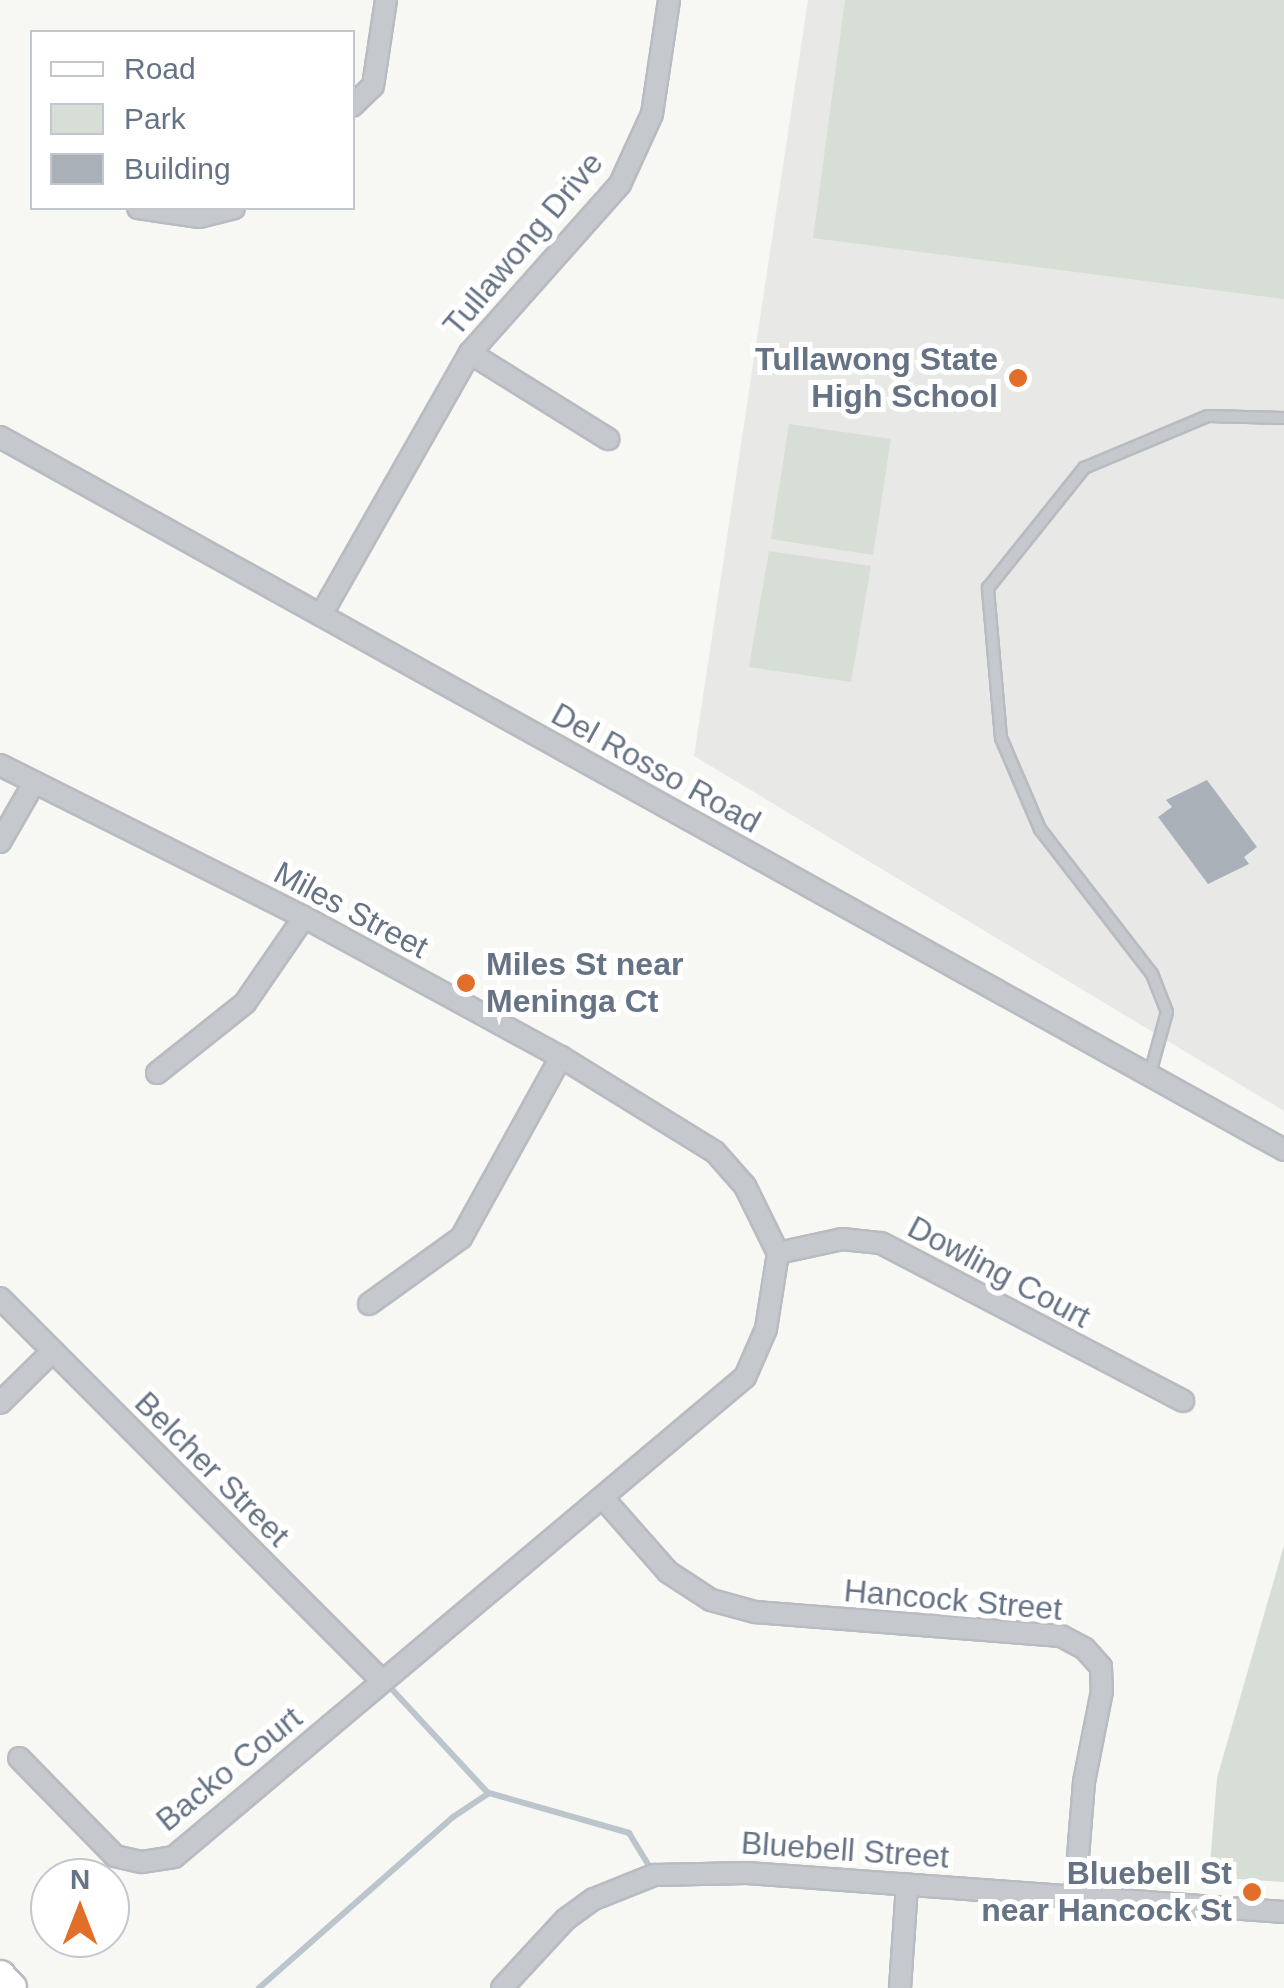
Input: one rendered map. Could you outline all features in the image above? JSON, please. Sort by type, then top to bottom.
[{"type":"main road","points":[[0,1976],[12,1988]]},
{"type":"street","points":[[355,103],[372,86],[386,0]]},
{"type":"street","name":"Tullawong Drive","points":[[321,615],[470,353],[620,184],[652,114],[668,0]]},
{"type":"street","points":[[152,210],[199,217],[226,210]]},
{"type":"street","points":[[470,353],[608,438]]},
{"type":"street","name":"Del Rosso Road","points":[[0,437],[1284,1150]]},
{"type":"street","name":"Miles Street","points":[[0,764],[304,917],[561,1057],[715,1152],[745,1186],[778,1253]]},
{"type":"street","points":[[0,842],[34,783]]},
{"type":"street","points":[[157,1073],[245,1003],[304,917]]},
{"type":"street","points":[[369,1304],[460,1238],[561,1057]]},
{"type":"street","name":"Dowling Court","points":[[778,1253],[842,1238],[881,1244],[1184,1402]]},
{"type":"street","points":[[382,1681],[745,1376],[766,1329],[778,1253]]},
{"type":"street","name":"Belcher Street","points":[[0,1298],[382,1681]]},
{"type":"street","points":[[0,1403],[52,1351]]},
{"type":"street","name":"Hancock Street","points":[[602,1498],[668,1572],[710,1600],[755,1612],[1061,1636],[1085,1649],[1101,1668],[1102,1691],[1084,1782],[1075,1895]]},
{"type":"street","name":"Backo Court","points":[[20,1758],[115,1856],[141,1862],[174,1857],[382,1681]]},
{"type":"street","name":"Bluebell Street","points":[[502,1988],[566,1919],[594,1899],[654,1875],[704,1871],[1284,1912]]},
{"type":"street","points":[[900,1988],[907,1884]]},
{"type":"lane","points":[[1149,1078],[1167,1012],[1152,974],[1040,829],[1008,756],[1001,738],[988,588],[1084,468],[1208,416],[1284,418]]},
{"type":"shaded area","name":"Tullawong State High School","points":[[808,0],[1284,0],[1284,1111],[694,756]]},
{"type":"green space","points":[[845,0],[1284,0],[1284,299],[813,238]]},
{"type":"green space","points":[[789,424],[891,439],[873,555],[771,539]]},
{"type":"green space","points":[[769,551],[871,566],[851,682],[749,667]]},
{"type":"green space","points":[[1284,1545],[1284,1882],[1209,1877],[1217,1778]]},
{"type":"building","points":[[1207,780],[1257,847],[1244,857],[1249,864],[1208,884],[1158,817],[1172,807],[1166,800]]},
{"type":"waterway","points":[[388,1685],[488,1793]]},
{"type":"waterway","points":[[259,1988],[453,1817],[489,1793],[629,1833],[654,1874]]},
{"type":"place","name":"Tullawong State High School","points":[[1018,378]]},
{"type":"place","name":"Miles St near Meninga Ct","points":[[466,983]]},
{"type":"place","name":"Bluebell St near Hancock St","points":[[1252,1892]]}]
